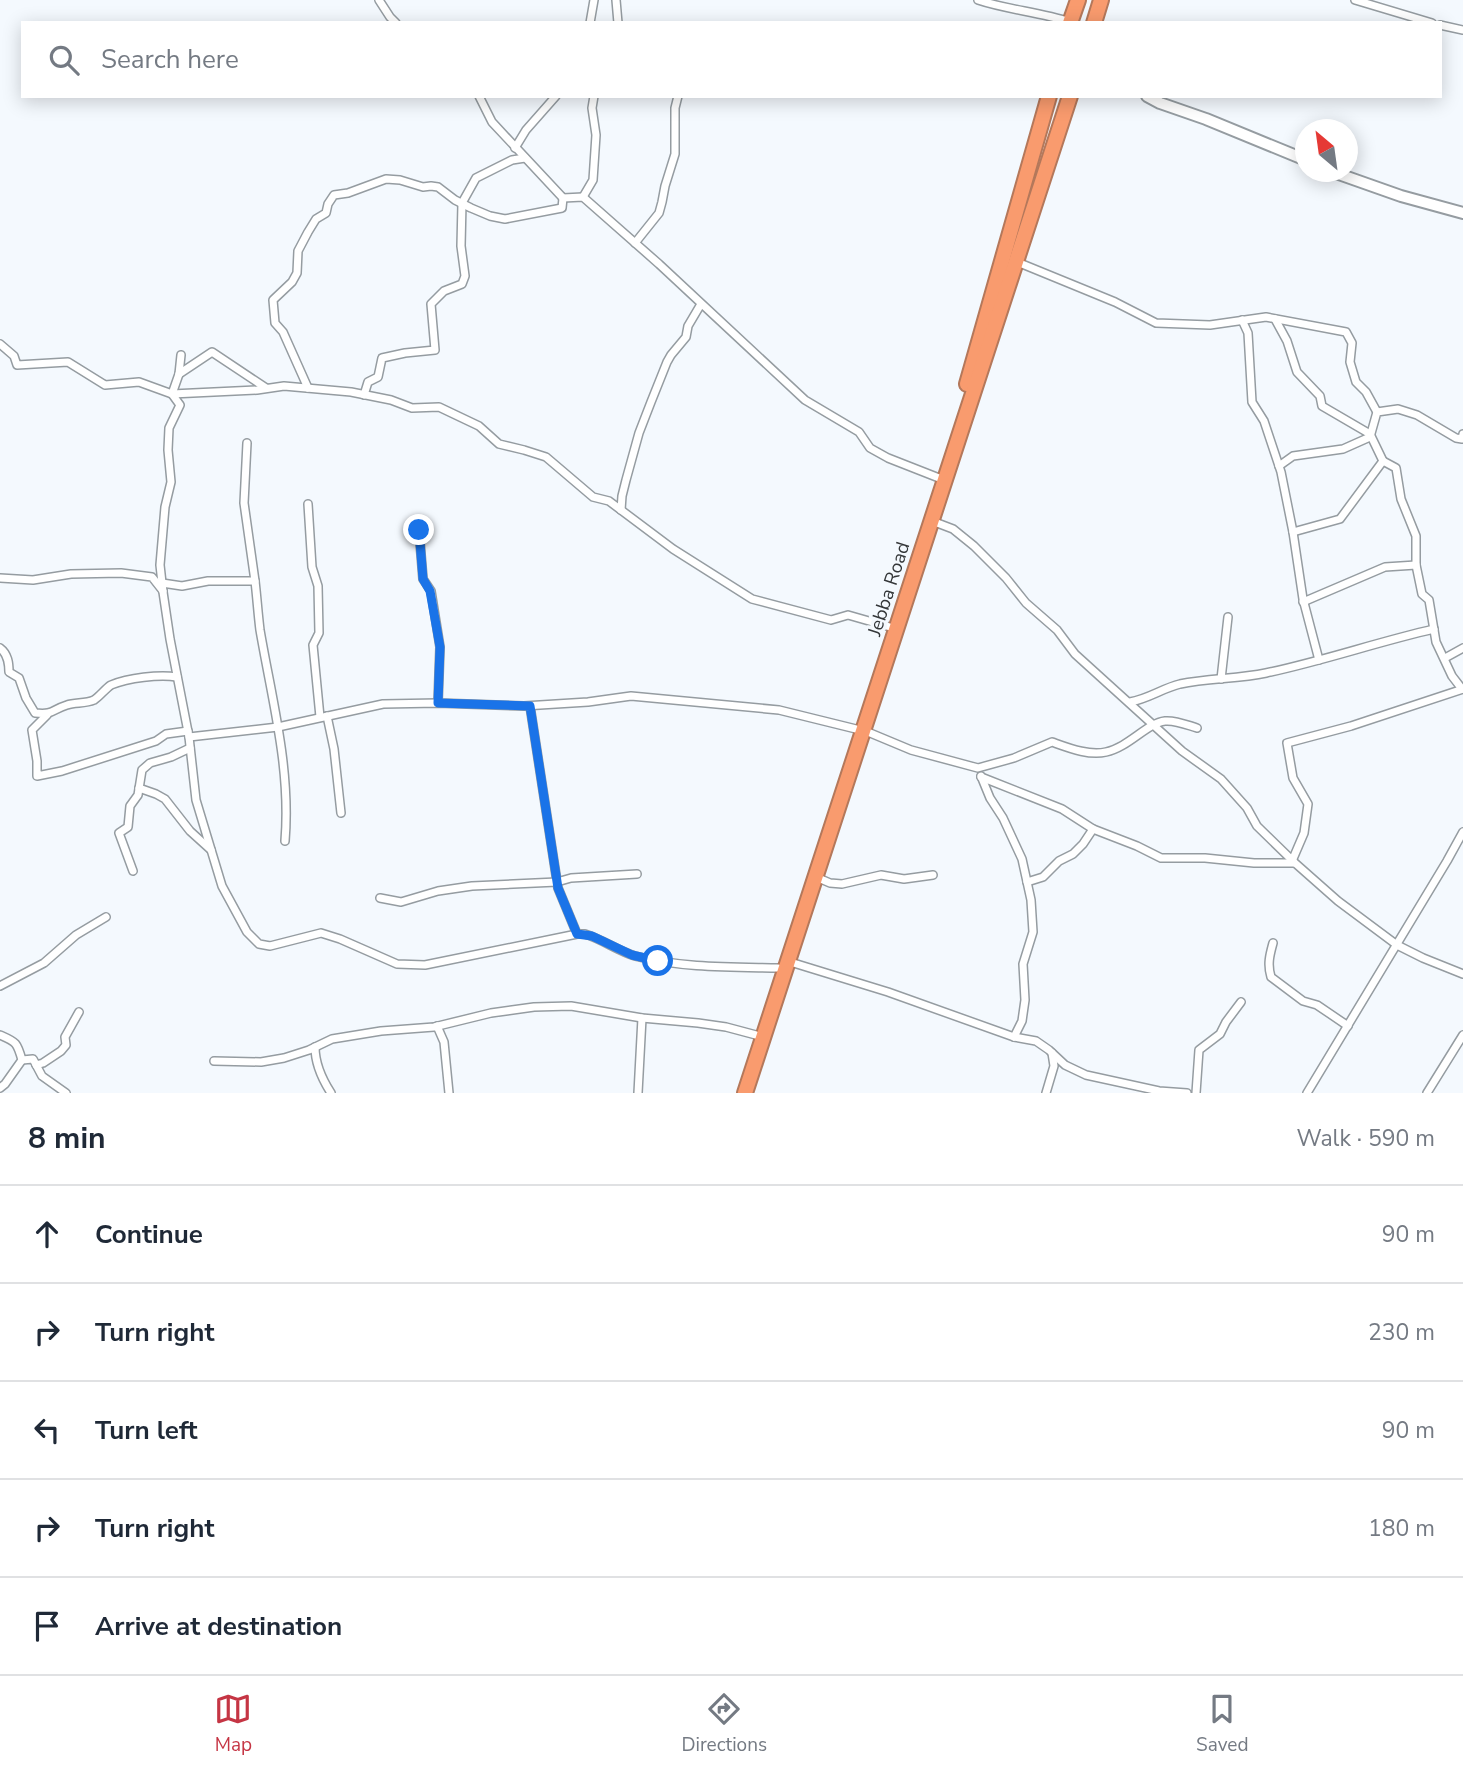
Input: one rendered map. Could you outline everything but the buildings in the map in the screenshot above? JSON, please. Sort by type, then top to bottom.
[{"type":"highway","points":[[1071,21],[1078,0]]},
{"type":"highway","points":[[1095,21],[1101,0]]},
{"type":"highway","name":"Jebba Road","points":[[745,1093],[782,964],[859,730],[898,627],[931,520],[1048,98]]},
{"type":"highway","name":"Jebba Road","points":[[737,1093],[816,877],[890,627],[939,478],[1017,262],[1069,98]]},
{"type":"street","points":[[379,0],[394,21]]},
{"type":"street","points":[[590,21],[594,0]]},
{"type":"street","points":[[616,0],[618,21]]},
{"type":"street","points":[[978,0],[1064,21]]},
{"type":"street","points":[[1355,0],[1425,21]]},
{"type":"street","points":[[1442,25],[1463,30]]},
{"type":"street","points":[[308,388],[283,332],[275,323],[273,300],[292,282],[297,273],[298,251],[316,219],[326,213],[334,195],[386,179],[423,187],[438,187],[489,216],[505,219],[562,208],[562,198],[492,122],[480,98]]},
{"type":"street","points":[[515,148],[526,130],[553,98]]},
{"type":"street","points":[[583,197],[593,180],[596,135],[592,108],[594,98]]},
{"type":"street","points":[[635,243],[659,213],[675,154],[678,98]]},
{"type":"street","points":[[1151,98],[1295,155]]},
{"type":"street","points":[[364,395],[368,382],[378,377],[382,358],[435,350],[431,304],[444,291],[462,284],[465,276],[461,246],[462,203],[476,178],[512,160],[525,158]]},
{"type":"street","points":[[1358,181],[1463,213]]},
{"type":"street","points":[[562,198],[583,197],[805,400],[859,432],[870,448],[939,478]]},
{"type":"street","points":[[1017,262],[1115,302],[1156,323],[1210,325],[1266,317],[1346,332],[1352,343],[1350,362],[1356,382],[1366,392],[1377,412],[1370,437],[1343,449],[1293,456],[1279,466]]},
{"type":"street","points":[[621,510],[625,480],[647,412],[667,362],[686,337],[688,326],[701,304]]},
{"type":"street","points":[[1275,319],[1287,341],[1297,372],[1320,396],[1322,406],[1370,434],[1382,461],[1396,468],[1401,499],[1416,536],[1416,565],[1422,594],[1429,600],[1436,642],[1452,676],[1463,689],[1351,726],[1287,743],[1293,778],[1308,804],[1304,833],[1294,862]]},
{"type":"street","points":[[1242,320],[1248,333],[1252,402],[1264,421],[1279,466],[1293,531],[1303,602],[1319,660]]},
{"type":"street","points":[[0,344],[14,356],[17,365],[68,362],[106,385],[139,382],[173,394],[284,386],[364,395],[391,400],[412,408],[439,407],[479,426],[499,444],[546,457],[593,497],[609,501],[673,550],[752,599],[831,620],[848,615],[890,627]]},
{"type":"street","points":[[178,374],[212,352],[267,388]]},
{"type":"street","points":[[181,355],[173,394],[180,405],[169,428],[171,482],[160,565],[163,592],[189,734],[196,800],[222,886],[247,932],[259,944],[270,946],[321,933],[397,964],[425,965],[577,934],[592,936],[632,955],[693,967],[782,964],[888,992],[1014,1037],[1036,1041],[1066,1065],[1086,1075],[1159,1091],[1187,1093]]},
{"type":"street","points":[[1377,412],[1398,409],[1418,415],[1456,438],[1462,439],[1463,434]]},
{"type":"street","points":[[247,443],[244,503],[260,629],[286,779],[285,841]]},
{"type":"street","points":[[1293,531],[1340,519],[1382,461]]},
{"type":"street","points":[[308,504],[312,567],[318,586],[319,633],[313,645],[323,716],[334,749],[341,813]]},
{"type":"street","points":[[931,520],[953,529],[974,546],[1026,603],[1057,631],[1075,654],[1182,751],[1221,779],[1247,808],[1257,826],[1338,901],[1397,944],[1463,974]]},
{"type":"street","points":[[419,530],[423,579],[430,591],[440,647],[438,703]]},
{"type":"street","points":[[1303,602],[1385,566],[1416,565]]},
{"type":"street","points":[[0,578],[33,580],[71,574],[121,573],[152,577],[163,592]]},
{"type":"street","points":[[162,583],[182,586],[208,581],[255,581]]},
{"type":"street","points":[[1221,679],[1228,617]]},
{"type":"street","points":[[1130,702],[1142,701],[1177,685],[1264,674],[1434,629]]},
{"type":"street","points":[[0,648],[9,662],[9,672],[19,678],[35,713],[47,715]]},
{"type":"street","points":[[1445,658],[1463,648]]},
{"type":"street","points":[[177,677],[167,675],[136,679],[110,686],[95,699],[68,705],[47,715],[32,730],[37,776],[62,771],[156,741],[166,734],[278,727],[383,704],[530,706],[631,696],[779,710],[859,730],[911,750],[978,768],[1014,758],[1052,742],[1079,751],[1104,753],[1123,747],[1163,721],[1197,728]]},
{"type":"street","points":[[530,706],[557,882],[577,934]]},
{"type":"street","points":[[133,871],[119,833],[128,827],[130,806],[138,794],[142,770],[150,763],[190,748]]},
{"type":"street","points":[[978,768],[983,784],[1013,837],[1022,859],[1031,900],[1033,932],[1023,964],[1025,1000],[1022,1021],[1014,1037]]},
{"type":"street","points":[[981,777],[1062,809],[1093,830],[1161,858],[1205,858],[1254,863],[1294,862]]},
{"type":"street","points":[[139,788],[165,799],[190,831],[211,850]]},
{"type":"street","points":[[1027,882],[1043,877],[1059,861],[1073,854],[1093,830]]},
{"type":"street","points":[[1307,1093],[1463,832]]},
{"type":"street","points":[[380,898],[401,902],[438,891],[472,886],[557,882],[571,878],[637,874]]},
{"type":"street","points":[[816,877],[830,883],[842,884],[881,875],[904,878],[933,875]]},
{"type":"street","points":[[0,986],[44,963],[76,935],[106,917]]},
{"type":"street","points":[[1273,943],[1269,958],[1270,977],[1303,1001],[1317,1005],[1348,1026]]},
{"type":"street","points":[[1196,1093],[1199,1050],[1220,1034],[1241,1002]]},
{"type":"street","points":[[214,1061],[261,1062],[284,1058],[332,1039],[437,1026],[491,1013],[534,1007],[571,1006],[642,1018],[726,1027],[756,1035]]},
{"type":"street","points":[[36,1065],[43,1063],[66,1045],[65,1037],[79,1012]]},
{"type":"street","points":[[638,1093],[642,1018]]},
{"type":"street","points":[[437,1026],[444,1042],[449,1093]]},
{"type":"street","points":[[0,1035],[13,1040],[19,1047],[22,1060]]},
{"type":"street","points":[[1427,1093],[1463,1035]]},
{"type":"street","points":[[315,1047],[315,1057],[331,1093]]},
{"type":"street","points":[[1046,1093],[1054,1066],[1052,1052]]},
{"type":"street","points":[[0,1088],[22,1060],[33,1059],[42,1076],[66,1093]]},
{"type":"route","points":[[419,530],[423,579],[428,584],[436,614],[440,647],[438,703],[530,706],[558,888],[577,934],[592,936],[632,955],[658,961]]}]
